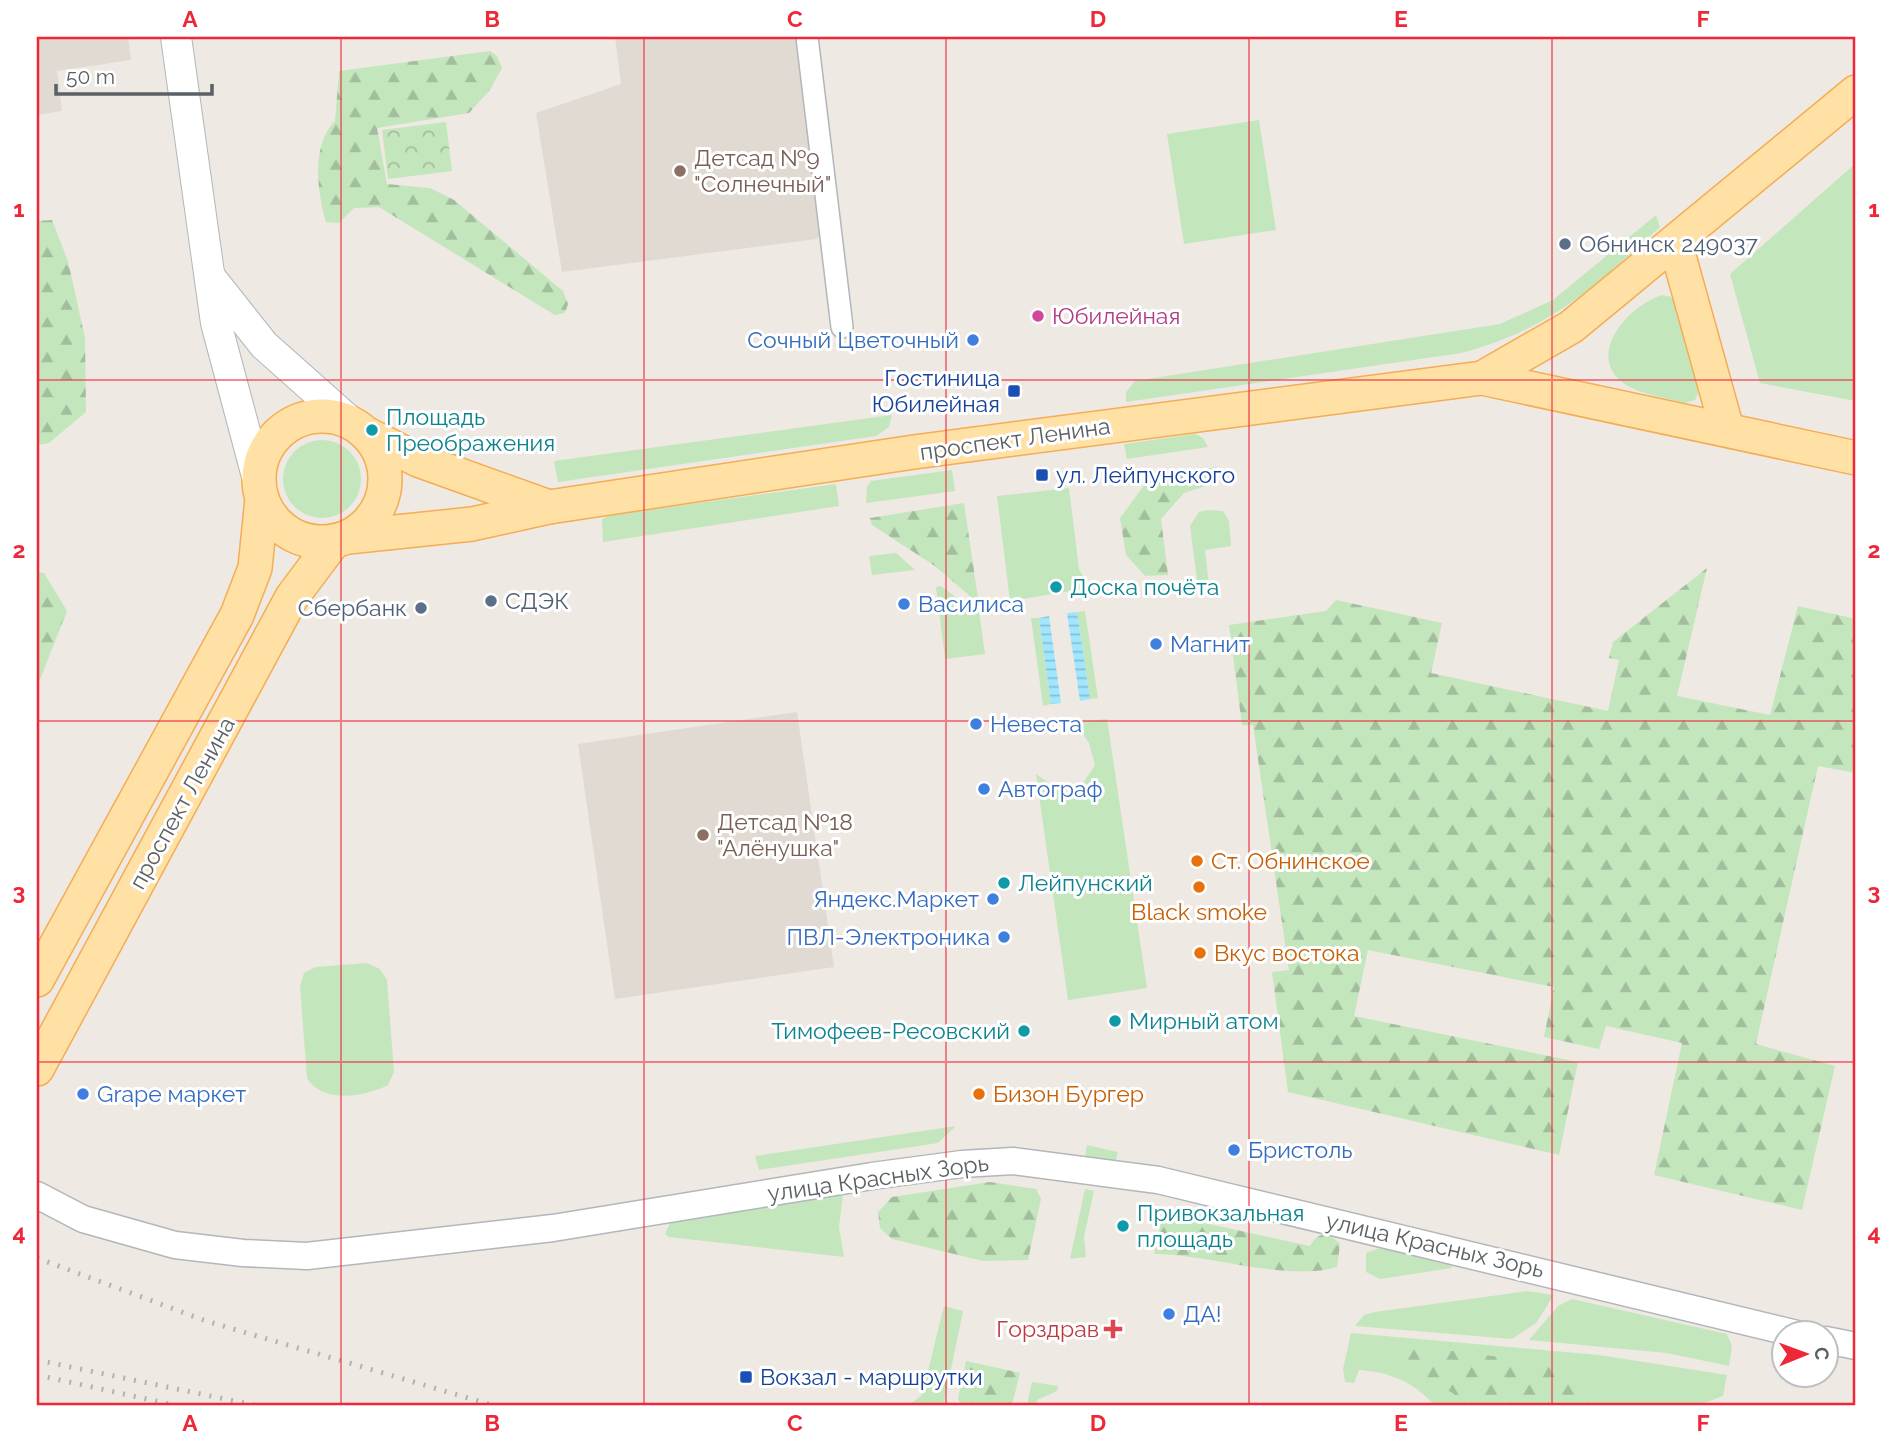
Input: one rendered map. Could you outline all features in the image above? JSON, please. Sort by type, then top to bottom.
[{"type":"main road","name":"проспект Ленина","points":[[37,980],[237,615],[254,568],[261,491],[216,323],[176,37]]},
{"type":"main road","points":[[1482,378],[1571,327],[1856,92]]},
{"type":"main road","points":[[1675,242],[1727,429]]},
{"type":"main road","name":"проспект Ленина","points":[[210,277],[271,352],[360,430],[418,460],[549,507]]},
{"type":"main road","name":"проспект Ленина","points":[[37,1069],[292,597],[341,539],[472,524],[549,507],[914,452],[1482,378]]},
{"type":"main road","points":[[1482,378],[1856,458]]},
{"type":"main road","points":[[326,416],[360,430],[382,460],[384,490],[372,518],[341,539],[304,540],[290,534],[278,524],[261,491],[264,454],[282,430],[310,417],[326,416]]},
{"type":"street","points":[[807,37],[842,327]]},
{"type":"street","name":"улица Красных Зорь","points":[[37,1195],[83,1219],[175,1245],[243,1253],[307,1256],[553,1228],[885,1175],[962,1164],[1013,1161],[1158,1180],[1770,1327]]},
{"type":"shaded area","points":[[37,37],[128,37],[131,60],[57,71],[62,111],[37,115]]},
{"type":"shaded area","name":"Детсад №9 \"Солнечный\"","points":[[615,37],[799,37],[823,228],[817,239],[562,272],[536,113],[621,84]]},
{"type":"shaded area","name":"Детсад №18 \"Алёнушка\"","points":[[797,712],[834,967],[615,999],[578,744]]},
{"type":"green space","points":[[490,51],[497,56],[502,68],[490,90],[469,113],[377,128],[387,184],[430,188],[454,200],[563,291],[568,304],[565,313],[555,315],[379,207],[354,208],[339,223],[326,222],[320,197],[319,156],[327,131],[335,121],[339,71]]},
{"type":"green space","points":[[1259,120],[1276,230],[1184,244],[1167,134]]},
{"type":"green space","points":[[446,122],[452,171],[388,179],[382,130]]},
{"type":"green space","points":[[1856,163],[1856,401],[1760,383],[1730,274]]},
{"type":"green space","points":[[1656,215],[1660,227],[1591,287],[1546,319],[1493,343],[1461,353],[1126,402],[1126,392],[1135,381],[1500,324],[1553,300]]},
{"type":"green space","points":[[52,220],[68,261],[85,338],[86,412],[49,443],[37,445],[37,221]]},
{"type":"green space","points":[[1662,295],[1671,297],[1677,306],[1699,391],[1695,400],[1685,403],[1644,393],[1628,386],[1612,370],[1609,357],[1610,344],[1626,319],[1650,300]]},
{"type":"green space","points":[[892,415],[889,427],[876,436],[558,482],[554,461]]},
{"type":"green space","points":[[1195,434],[1203,438],[1208,447],[1127,459],[1124,444]]},
{"type":"green space","points":[[322,440],[337,443],[354,457],[361,479],[358,494],[344,511],[322,518],[307,515],[290,501],[283,479],[286,464],[300,447]]},
{"type":"green space","points":[[1216,467],[1218,482],[1184,493],[1161,519],[1168,575],[1145,576],[1126,555],[1120,518],[1148,480]]},
{"type":"green space","points":[[952,470],[955,491],[866,503],[867,487],[871,481]]},
{"type":"green space","points":[[836,484],[839,506],[603,542],[602,519],[611,515]]},
{"type":"green space","points":[[1069,488],[1079,569],[1089,588],[1010,601],[997,496]]},
{"type":"green space","points":[[964,503],[978,598],[972,598],[935,566],[872,525],[870,518]]},
{"type":"green space","points":[[1223,511],[1229,521],[1231,546],[1205,550],[1209,585],[1198,587],[1190,526],[1199,512]]},
{"type":"green space","points":[[896,553],[915,570],[872,575],[869,556]]},
{"type":"green space","points":[[1707,568],[1677,696],[1770,715],[1798,606],[1856,619],[1856,773],[1818,766],[1756,1044],[1835,1066],[1802,1210],[1654,1175],[1682,1043],[1606,1026],[1599,1049],[1544,1037],[1554,987],[1368,950],[1354,1016],[1578,1062],[1559,1155],[1288,1092],[1272,972],[1289,970],[1253,725],[1242,725],[1229,625],[1326,611],[1336,600],[1442,623],[1431,673],[1608,711],[1619,660],[1609,658],[1613,642]]},
{"type":"green space","points":[[37,572],[44,573],[67,611],[37,687]]},
{"type":"green space","points":[[941,586],[973,610],[979,611],[985,654],[945,659],[936,587]]},
{"type":"green space","points":[[1085,611],[1098,698],[1090,699],[1077,612]]},
{"type":"green space","points":[[1031,618],[1039,618],[1051,704],[1043,706]]},
{"type":"green space","points":[[1107,719],[1147,988],[1068,1000],[1036,774],[1072,800],[1095,765],[1089,743],[1075,722]]},
{"type":"green space","points":[[367,963],[380,969],[387,980],[394,1072],[388,1085],[378,1089],[356,1095],[333,1095],[323,1092],[307,1078],[300,987],[304,973],[316,967]]},
{"type":"green space","points":[[956,1126],[938,1143],[759,1170],[755,1156]]},
{"type":"green space","points":[[1087,1145],[1118,1152],[1115,1164],[1085,1157]]},
{"type":"green space","points":[[990,1182],[1036,1189],[1041,1199],[1028,1260],[983,1261],[892,1239],[880,1228],[878,1212],[892,1197]]},
{"type":"green space","points":[[1085,1189],[1094,1191],[1084,1237],[1086,1257],[1070,1259]]},
{"type":"green space","points":[[843,1194],[839,1227],[844,1257],[669,1237],[665,1234],[671,1221]]},
{"type":"green space","points":[[1163,1214],[1310,1246],[1320,1236],[1328,1235],[1340,1244],[1337,1267],[1295,1271],[1154,1254]]},
{"type":"green space","points":[[1380,1248],[1451,1265],[1452,1268],[1380,1279],[1366,1272],[1366,1253]]},
{"type":"green space","points":[[1527,1291],[1554,1295],[1536,1323],[1512,1339],[1355,1326],[1364,1315],[1375,1312]]},
{"type":"green space","points":[[1572,1299],[1727,1334],[1732,1346],[1729,1366],[1667,1353],[1529,1340],[1558,1306]]},
{"type":"green space","points":[[944,1306],[963,1311],[944,1403],[909,1405],[922,1395]]},
{"type":"green space","points":[[1351,1333],[1599,1355],[1727,1375],[1723,1396],[1699,1405],[1434,1405],[1410,1384],[1381,1373],[1359,1370],[1354,1383],[1345,1382],[1343,1369]]},
{"type":"green space","points":[[1421,1347],[1547,1363],[1588,1385],[1598,1405],[1455,1405],[1454,1394],[1407,1365],[1393,1350]]},
{"type":"green space","points":[[966,1361],[1020,1373],[1012,1405],[961,1405],[958,1399]]},
{"type":"green space","points":[[1032,1382],[1058,1386],[1057,1391],[1037,1400],[1036,1405],[1027,1405]]},
{"type":"water","points":[[1077,612],[1090,699],[1080,701],[1067,613]]},
{"type":"water","points":[[1049,616],[1061,703],[1051,704],[1039,618]]},
{"type":"railway","points":[[37,1258],[206,1321],[492,1405]]},
{"type":"railway","points":[[37,1360],[254,1405]]},
{"type":"railway","points":[[37,1375],[174,1405]]},
{"type":"place","name":"Детсад №9 \"Солнечный\"","points":[[680,171]]},
{"type":"place","name":"Обнинск 249037","points":[[1565,244]]},
{"type":"place","name":"Юбилейная","points":[[1038,316]]},
{"type":"place","name":"Сочный Цветочный","points":[[973,340]]},
{"type":"place","name":"Гостиница Юбилейная","points":[[1014,391]]},
{"type":"place","name":"Площадь Преображения","points":[[372,430]]},
{"type":"place","name":"ул. Лейпунского","points":[[1042,475]]},
{"type":"place","name":"Доска почёта","points":[[1056,587]]},
{"type":"place","name":"СДЭК","points":[[491,601]]},
{"type":"place","name":"Василиса","points":[[904,604]]},
{"type":"place","name":"Сбербанк","points":[[421,608]]},
{"type":"place","name":"Магнит","points":[[1156,644]]},
{"type":"place","name":"Невеста","points":[[976,724]]},
{"type":"place","name":"Автограф","points":[[984,789]]},
{"type":"place","name":"Детсад №18 \"Алёнушка\"","points":[[703,835]]},
{"type":"place","name":"Ст. Обнинское","points":[[1197,861]]},
{"type":"place","name":"Лейпунский","points":[[1004,883]]},
{"type":"place","name":"Black smoke","points":[[1199,887]]},
{"type":"place","name":"Яндекс.Маркет","points":[[993,899]]},
{"type":"place","name":"ПВЛ-Электроника","points":[[1004,937]]},
{"type":"place","name":"Вкус востока","points":[[1200,953]]},
{"type":"place","name":"Мирный атом","points":[[1115,1021]]},
{"type":"place","name":"Тимофеев-Ресовский","points":[[1024,1031]]},
{"type":"place","name":"Grape маркет","points":[[83,1094]]},
{"type":"place","name":"Бизон Бургер","points":[[979,1094]]},
{"type":"place","name":"Бристоль","points":[[1234,1150]]},
{"type":"place","name":"Привокзальная площадь","points":[[1123,1226]]},
{"type":"place","name":"ДА!","points":[[1169,1314]]},
{"type":"place","name":"Горздрав","points":[[1113,1329]]},
{"type":"place","name":"Вокзал - маршрутки","points":[[746,1377]]}]
